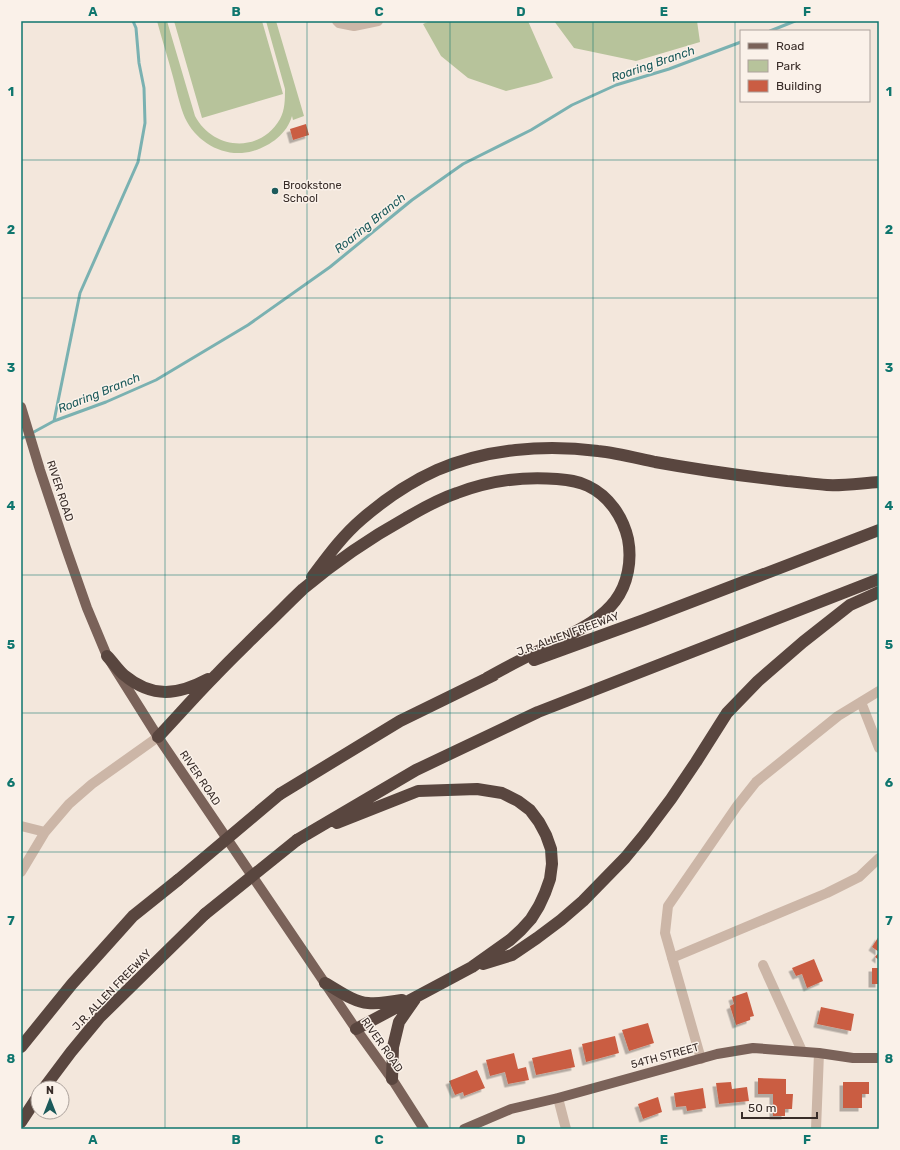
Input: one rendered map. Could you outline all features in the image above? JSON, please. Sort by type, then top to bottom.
[{"type":"highway","points":[[302,590],[331,551],[361,520],[385,501],[409,485],[436,471],[464,460],[485,455],[537,448],[582,449],[754,477],[828,485],[879,482]]},
{"type":"highway","points":[[158,738],[216,674],[302,590],[354,550],[392,526],[418,511],[458,492],[494,482],[516,479],[546,478],[575,481],[589,486],[602,494],[612,505],[620,517],[626,531],[630,561],[628,575],[622,589],[614,602],[593,622],[487,678]]},
{"type":"highway","name":"J.R. ALLEN FREEWAY","points":[[21,1047],[72,984],[133,916],[280,794],[400,721],[487,678],[879,530]]},
{"type":"highway","points":[[297,840],[416,770],[538,712],[879,579]]},
{"type":"highway","points":[[472,967],[512,955],[543,934],[584,901],[625,858],[644,835],[696,762],[726,713],[758,681],[803,642],[850,605],[879,592]]},
{"type":"highway","points":[[107,656],[123,674],[135,683],[155,691],[168,693],[179,691],[197,685],[216,674]]},
{"type":"highway","points":[[297,840],[418,791],[478,788],[505,794],[530,810],[539,822],[551,849],[552,864],[550,879],[545,893],[531,919],[521,930],[510,940],[472,967],[356,1029]]},
{"type":"highway","name":"J.R. ALLEN FREEWAY","points":[[50,1080],[100,1017],[205,914],[297,840]]},
{"type":"highway","points":[[325,983],[351,998],[367,1003],[388,1003],[417,996]]},
{"type":"highway","points":[[392,1079],[392,1047],[398,1022],[417,996]]},
{"type":"highway","points":[[21,1122],[30,1108]]},
{"type":"main road","name":"RIVER ROAD","points":[[21,407],[66,548],[87,608],[107,656],[158,738],[356,1029],[392,1079],[424,1129]]},
{"type":"main road","name":"54TH STREET","points":[[464,1129],[511,1109],[558,1098],[717,1054],[753,1048],[802,1051],[853,1058],[879,1058]]},
{"type":"street","points":[[337,21],[339,23],[354,26],[378,21]]},
{"type":"street","points":[[701,1058],[665,933],[668,906],[737,806],[756,782],[838,716],[879,691]]},
{"type":"street","points":[[860,702],[879,748]]},
{"type":"street","points":[[21,872],[45,832],[69,804],[92,784],[158,738]]},
{"type":"street","points":[[21,826],[45,832]]},
{"type":"street","points":[[672,958],[828,893],[859,877],[879,858]]},
{"type":"street","points":[[763,965],[802,1051]]},
{"type":"street","points":[[816,1129],[819,1053]]},
{"type":"street","points":[[558,1098],[566,1129]]},
{"type":"green space","points":[[157,21],[167,21],[195,116],[203,127],[213,136],[225,141],[237,143],[249,142],[261,138],[271,130],[282,116],[285,89],[266,21],[276,21],[304,116],[293,120],[292,116],[282,134],[266,146],[253,151],[232,153],[222,151],[204,142],[190,127],[183,114]]},
{"type":"green space","points":[[174,21],[262,21],[283,94],[202,118]]},
{"type":"green space","points":[[430,21],[528,21],[553,78],[506,91],[468,78],[441,56],[423,24]]},
{"type":"green space","points":[[554,21],[697,21],[700,42],[636,61],[574,48]]},
{"type":"building","points":[[306,124],[309,135],[293,140],[290,129]]},
{"type":"building","points":[[879,936],[879,952],[872,947]]},
{"type":"building","points":[[879,952],[879,960],[875,957]]},
{"type":"building","points":[[814,959],[823,981],[807,988],[802,974],[796,976],[792,968]]},
{"type":"building","points":[[872,968],[879,968],[879,984],[872,984]]},
{"type":"building","points":[[747,992],[754,1016],[750,1017],[750,1020],[736,1025],[730,1006],[734,1004],[732,997]]},
{"type":"building","points":[[821,1007],[854,1014],[851,1031],[817,1024]]},
{"type":"building","points":[[648,1023],[654,1043],[629,1051],[622,1030]]},
{"type":"building","points":[[615,1036],[619,1053],[586,1062],[582,1044]]},
{"type":"building","points":[[571,1049],[575,1067],[536,1075],[532,1058]]},
{"type":"building","points":[[514,1053],[518,1069],[526,1067],[529,1080],[508,1084],[505,1072],[490,1076],[486,1060]]},
{"type":"building","points":[[477,1070],[485,1088],[464,1096],[463,1092],[455,1095],[449,1081]]},
{"type":"building","points":[[758,1078],[786,1079],[786,1094],[793,1094],[792,1109],[785,1109],[785,1116],[773,1116],[773,1094],[758,1094]]},
{"type":"building","points":[[731,1082],[732,1089],[747,1087],[749,1101],[719,1104],[716,1083]]},
{"type":"building","points":[[843,1082],[869,1082],[869,1094],[862,1094],[862,1108],[843,1108]]},
{"type":"building","points":[[703,1088],[706,1108],[687,1111],[686,1106],[676,1107],[674,1093]]},
{"type":"building","points":[[658,1097],[662,1112],[643,1119],[638,1104]]},
{"type":"waterway","points":[[54,421],[80,293],[138,162],[145,123],[144,88],[139,63],[136,28],[133,21]]},
{"type":"waterway","name":"Roaring Branch","points":[[772,30],[795,21]]},
{"type":"waterway","name":"Roaring Branch","points":[[21,439],[54,421],[106,402],[156,380],[248,325],[330,267],[412,200],[463,164],[531,130],[572,105],[616,85],[669,69],[740,42]]},
{"type":"place","name":"Brookstone School","points":[[275,191]]}]
